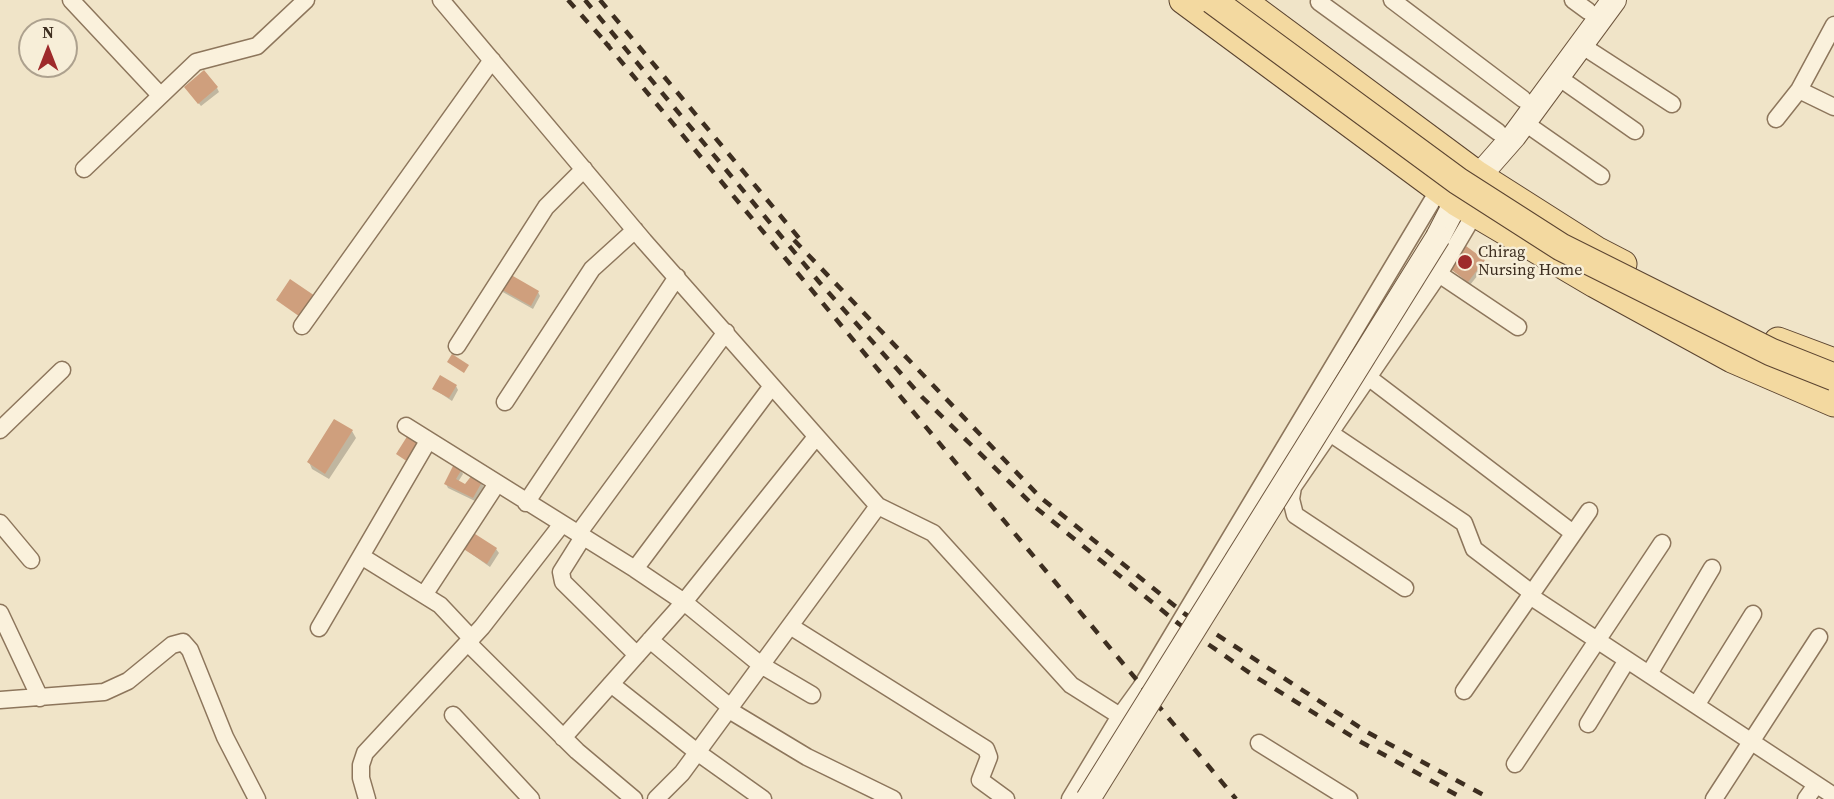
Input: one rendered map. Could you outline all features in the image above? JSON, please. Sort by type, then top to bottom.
[{"type":"main road","points":[[1183,0],[1457,202],[1595,284],[1732,359],[1834,403]]},
{"type":"main road","points":[[1212,0],[1458,182],[1561,247],[1771,352],[1834,377]]},
{"type":"main road","points":[[1242,0],[1596,250],[1780,342],[1834,362]]},
{"type":"main road","points":[[1482,170],[1498,132],[1524,111],[1558,77],[1614,0]]},
{"type":"main road","points":[[1088,799],[1438,237],[1457,202],[1524,111],[1586,4]]},
{"type":"street","points":[[70,0],[160,95]]},
{"type":"street","points":[[84,169],[196,62],[257,46],[306,0]]},
{"type":"street","points":[[441,0],[635,230],[878,506],[933,533],[1071,685],[1120,716]]},
{"type":"street","points":[[1392,0],[1601,176]]},
{"type":"street","points":[[1319,2],[1498,132]]},
{"type":"street","points":[[1776,119],[1799,90],[1834,25]]},
{"type":"street","points":[[1581,45],[1672,104]]},
{"type":"street","points":[[302,326],[492,60]]},
{"type":"street","points":[[1558,77],[1635,131]]},
{"type":"street","points":[[1799,90],[1834,107]]},
{"type":"street","points":[[457,345],[546,207],[584,169]]},
{"type":"street","points":[[1406,588],[1295,515],[1291,509],[1293,488],[1438,274],[1457,202]]},
{"type":"street","points":[[1070,799],[1120,716],[1457,202]]},
{"type":"street","points":[[505,402],[592,269],[635,230]]},
{"type":"street","points":[[1438,274],[1518,327]]},
{"type":"street","points":[[526,503],[677,277]]},
{"type":"street","points":[[638,655],[563,582],[561,572],[581,536],[726,332]]},
{"type":"street","points":[[0,430],[62,370]]},
{"type":"street","points":[[1368,377],[1573,533]]},
{"type":"street","points":[[634,569],[772,386]]},
{"type":"street","points":[[406,426],[684,602],[761,665],[812,695]]},
{"type":"street","points":[[1330,433],[1464,523],[1474,549],[1531,594],[1597,641],[1697,704],[1834,796]]},
{"type":"street","points":[[563,738],[684,602],[816,437]]},
{"type":"street","points":[[319,628],[428,441]]},
{"type":"street","points":[[424,595],[496,484]]},
{"type":"street","points":[[662,798],[878,506]]},
{"type":"street","points":[[1464,690],[1588,511]]},
{"type":"street","points":[[0,523],[31,560]]},
{"type":"street","points":[[367,799],[361,778],[361,765],[365,753],[470,641],[562,524]]},
{"type":"street","points":[[1515,764],[1662,543]]},
{"type":"street","points":[[361,556],[447,610],[470,641],[563,738],[634,799]]},
{"type":"street","points":[[1649,674],[1712,568]]},
{"type":"street","points":[[0,614],[40,698]]},
{"type":"street","points":[[1697,704],[1753,614]]},
{"type":"street","points":[[790,626],[986,749],[988,757],[980,780],[1006,799]]},
{"type":"street","points":[[1714,799],[1754,742],[1819,637]]},
{"type":"street","points":[[650,640],[730,708],[807,757],[893,799]]},
{"type":"street","points":[[0,700],[92,695],[117,687],[172,645],[183,642],[190,650],[225,737],[257,799]]},
{"type":"street","points":[[1588,724],[1627,660]]},
{"type":"street","points":[[611,684],[698,752],[761,795],[763,799]]},
{"type":"street","points":[[453,715],[531,799]]},
{"type":"street","points":[[1259,743],[1350,799]]},
{"type":"street","points":[[1806,799],[1816,784]]},
{"type":"building","points":[[204,70],[218,87],[198,104],[184,87]]},
{"type":"building","points":[[1466,246],[1485,260],[1468,282],[1449,268]]},
{"type":"building","points":[[506,272],[539,291],[531,306],[497,287]]},
{"type":"building","points":[[290,279],[318,298],[303,319],[276,300]]},
{"type":"building","points":[[452,354],[469,365],[464,373],[447,362]]},
{"type":"building","points":[[440,375],[457,385],[449,398],[432,389]]},
{"type":"building","points":[[334,419],[353,430],[325,474],[307,462]]},
{"type":"building","points":[[408,435],[421,442],[408,462],[396,454]]},
{"type":"building","points":[[454,464],[462,469],[456,479],[465,484],[472,475],[482,482],[473,498],[444,484]]},
{"type":"building","points":[[472,532],[497,548],[487,564],[462,548]]},
{"type":"railway","points":[[568,0],[609,46]]},
{"type":"railway","points":[[585,0],[820,283],[922,397],[1035,507],[1179,624],[1254,676],[1361,742],[1464,799]]},
{"type":"railway","points":[[600,0],[804,244]]},
{"type":"railway","points":[[605,42],[1236,799]]},
{"type":"railway","points":[[794,240],[1040,497],[1185,614],[1367,732],[1491,799]]},
{"type":"place","name":"Chirag Nursing Home","points":[[1465,262]]}]
